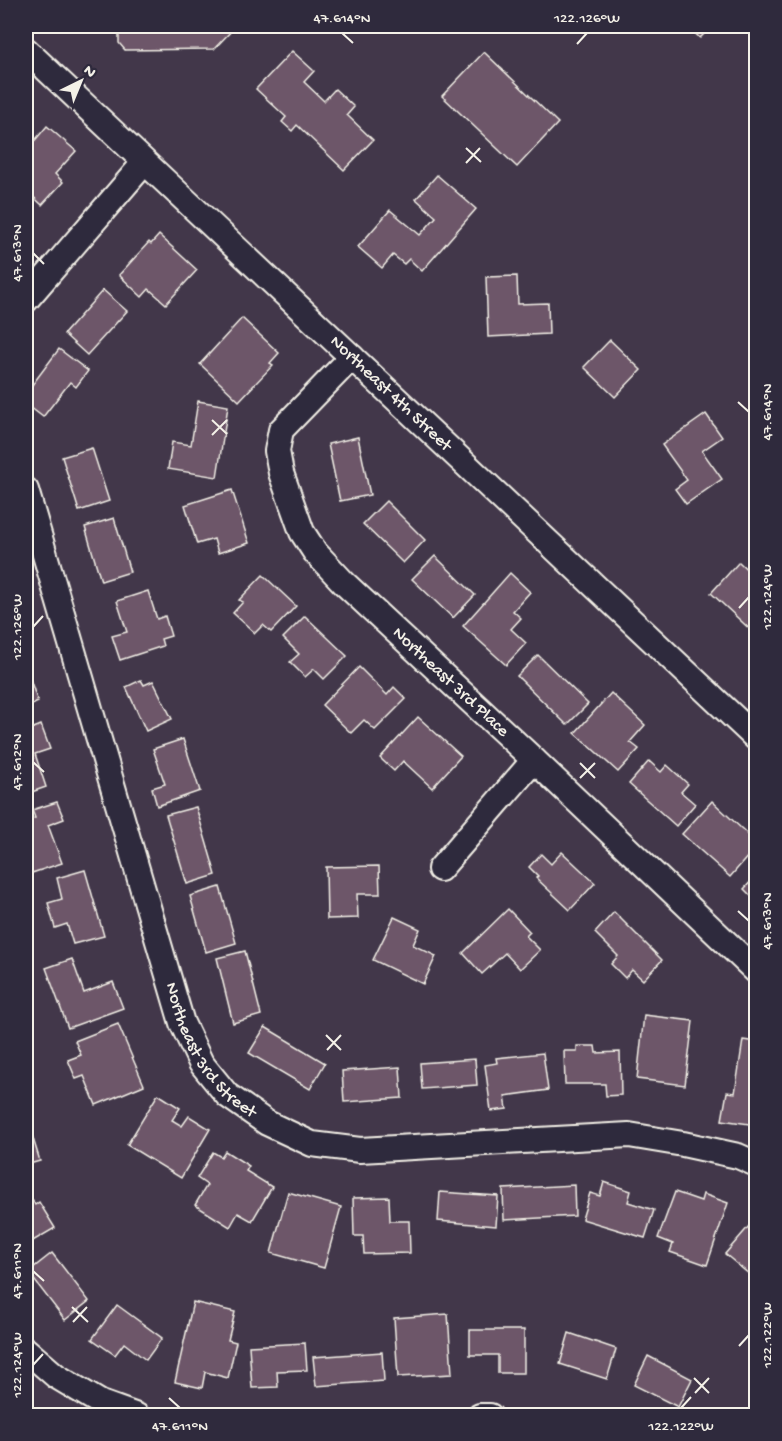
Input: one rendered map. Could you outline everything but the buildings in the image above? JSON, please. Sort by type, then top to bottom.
[{"type":"street","name":"Northeast 4th Street","points":[[26,50],[756,738]]},
{"type":"street","points":[[26,300],[144,163]]},
{"type":"street","name":"Northeast 3rd Place","points":[[352,357],[281,430],[277,451],[281,473],[302,532],[315,552],[344,583],[756,971]]},
{"type":"street","name":"Northeast 3rd Street","points":[[26,490],[182,1023],[201,1063],[227,1095],[267,1123],[312,1144],[360,1150],[629,1135],[738,1156],[756,1164]]},
{"type":"street","points":[[440,868],[534,760]]},
{"type":"street","points":[[26,1350],[56,1376],[101,1403],[137,1416]]},
{"type":"street","points":[[480,1416],[490,1416]]}]
